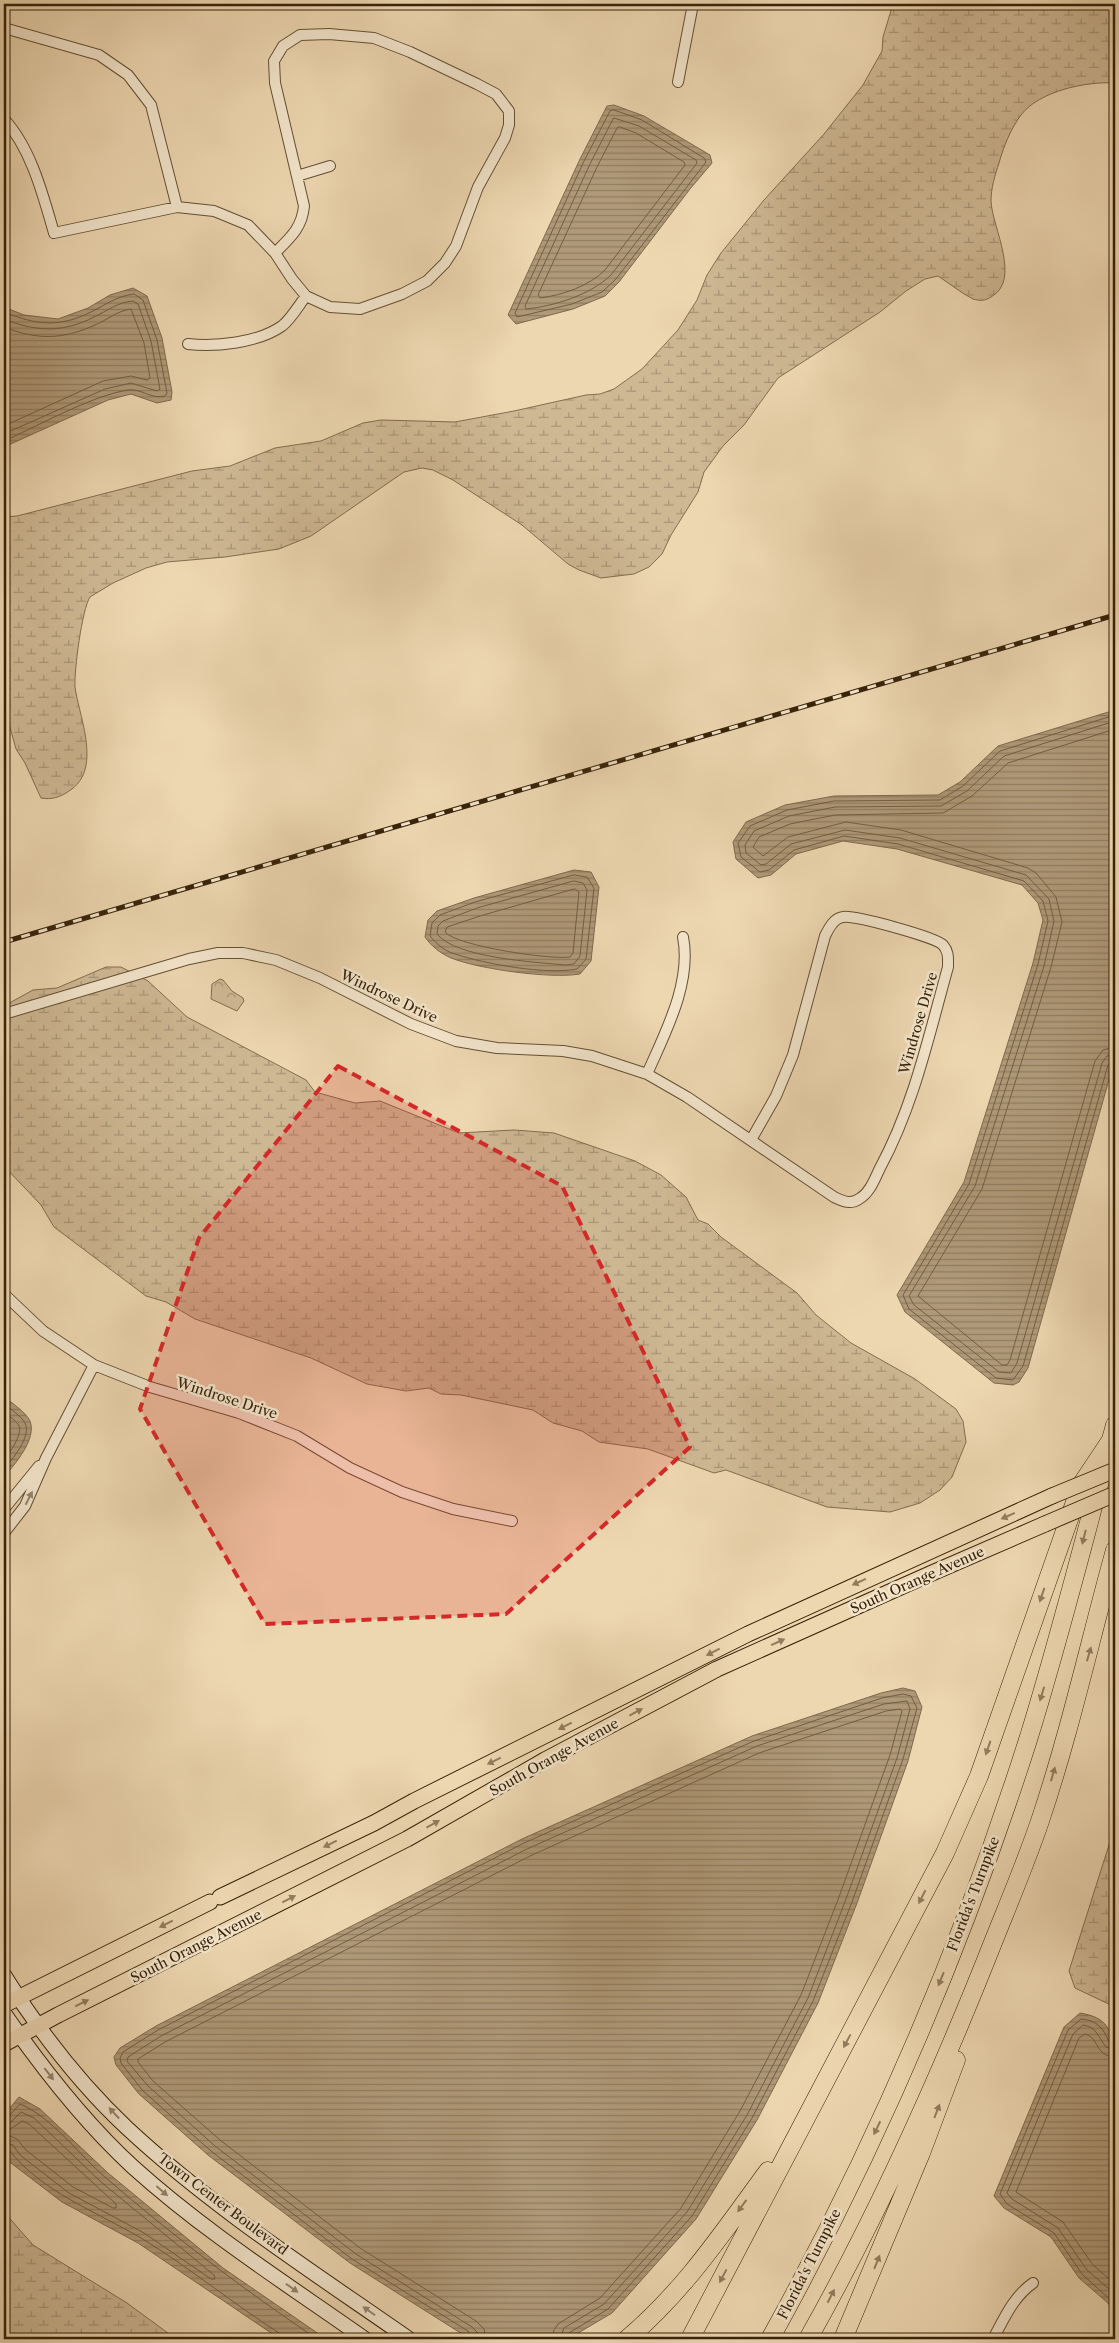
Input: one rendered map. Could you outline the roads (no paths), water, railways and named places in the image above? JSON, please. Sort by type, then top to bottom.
[{"type":"highway","points":[[690,2339],[948,1845],[979,1776],[1081,1485],[1113,1432]]},
{"type":"highway","name":"Florida's Turnpike","points":[[770,2339],[796,2291],[888,2105],[962,1925],[994,1839],[1058,1642],[1085,1532],[1113,1432]]},
{"type":"highway","points":[[843,2339],[928,2135],[966,2034],[1040,1821],[1090,1651],[1115,1550]]},
{"type":"highway","points":[[808,2339],[874,2213],[958,2031],[1040,1821]]},
{"type":"highway","points":[[627,2339],[654,2316],[696,2270],[789,2142],[827,2078]]},
{"type":"main road","name":"South Orange Avenue","points":[[4,2006],[374,1823],[414,1801],[748,1634],[1052,1496],[1115,1470]]},
{"type":"main road","name":"South Orange Avenue","points":[[4,2044],[407,1839],[545,1760],[717,1669],[932,1572],[1115,1494]]},
{"type":"main road","name":"Town Center Boulevard","points":[[4,1975],[39,2025],[82,2079],[126,2126],[184,2178],[409,2339]]},
{"type":"main road","name":"Town Center Boulevard","points":[[4,2013],[90,2124],[132,2166],[182,2209],[365,2339]]},
{"type":"street","points":[[678,82],[693,4]]},
{"type":"street","points":[[4,28],[99,55],[128,75],[151,105],[177,207]]},
{"type":"street","points":[[4,119],[11,127],[37,176],[54,233],[177,207],[214,211],[248,225],[275,253],[306,296],[330,307],[360,309],[402,294],[427,281],[444,263],[456,246],[478,187],[505,138],[510,125],[509,111],[496,94],[484,87],[410,52],[374,38],[329,34],[300,35],[283,46],[274,62],[274,83],[304,206],[303,218],[296,233],[275,253]]},
{"type":"street","points":[[297,176],[330,166]]},
{"type":"street","points":[[188,344],[210,346],[256,338],[282,326],[306,296]]},
{"type":"street","name":"Windrose Drive","points":[[4,1014],[190,959],[218,953],[243,953],[276,960],[311,974],[411,1024],[456,1041],[497,1048],[563,1051],[592,1056],[647,1074],[687,1097],[834,1197],[848,1203],[859,1199],[869,1189],[896,1138],[913,1092],[948,967],[948,953],[941,943],[854,917],[841,917],[832,924],[825,936],[793,1055],[776,1096],[751,1140]]},
{"type":"street","points":[[647,1074],[676,1002],[684,969],[686,950],[683,937]]},
{"type":"street","name":"Windrose Drive","points":[[4,1294],[43,1331],[94,1365],[150,1388],[239,1413],[297,1436],[350,1468],[402,1492],[453,1509],[512,1521]]},
{"type":"street","points":[[4,1533],[25,1506],[46,1458],[94,1365]]},
{"type":"street","points":[[4,1509],[46,1458]]},
{"type":"street","points":[[993,2339],[1012,2304],[1033,2283]]},
{"type":"water","points":[[614,105],[644,116],[710,155],[712,163],[619,282],[605,296],[573,309],[516,324],[508,315],[580,159],[607,106]]},
{"type":"water","points":[[133,288],[147,296],[162,338],[172,392],[171,400],[157,403],[131,394],[108,400],[4,447],[4,307],[24,315],[58,319],[88,308],[110,295]]},
{"type":"water","points":[[1115,710],[1115,1058],[1028,1368],[1019,1382],[1013,1385],[994,1383],[905,1312],[897,1295],[964,1182],[1033,963],[1043,920],[1038,903],[1022,885],[897,849],[843,841],[796,854],[771,875],[758,878],[736,859],[733,842],[746,822],[785,805],[834,796],[938,795],[960,782],[998,746]]},
{"type":"water","points":[[574,870],[591,872],[599,887],[591,961],[580,974],[533,974],[479,966],[447,956],[433,947],[425,937],[428,920],[437,911],[474,898]]},
{"type":"water","points":[[4,1396],[25,1414],[30,1421],[31,1428],[24,1451],[4,1477]]},
{"type":"water","points":[[903,1688],[915,1691],[922,1707],[908,1761],[857,1903],[818,2003],[757,2120],[696,2219],[612,2313],[568,2339],[470,2339],[350,2263],[208,2155],[139,2094],[116,2065],[114,2057],[120,2048],[156,2026],[522,1839],[752,1736],[881,1693]]},
{"type":"water","points":[[1080,2013],[1095,2017],[1105,2024],[1111,2034],[1115,2048],[1115,2313],[1108,2303],[1079,2278],[1051,2237],[1004,2208],[994,2196],[1064,2027]]},
{"type":"water","points":[[19,2097],[40,2109],[108,2173],[223,2268],[326,2339],[280,2339],[138,2243],[62,2202],[11,2163],[4,2151],[4,2115]]},
{"type":"railway","points":[[4,942],[1115,615]]}]
